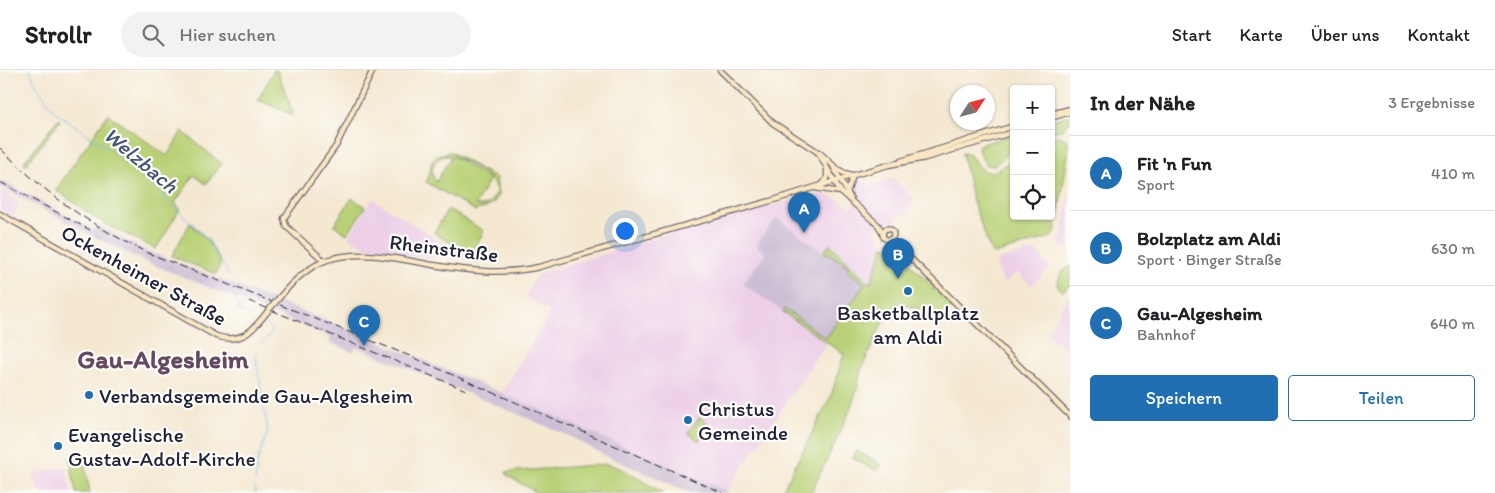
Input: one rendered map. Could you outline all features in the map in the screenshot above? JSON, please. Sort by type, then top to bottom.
[{"type":"main road","points":[[324,261],[286,226],[284,218],[339,142],[373,70]]},
{"type":"main road","points":[[720,70],[774,122],[824,156],[842,172],[854,175],[844,192]]},
{"type":"main road","points":[[1055,114],[1070,108]]},
{"type":"main road","points":[[1055,115],[1070,112]]},
{"type":"main road","points":[[888,165],[1010,127]]},
{"type":"main road","points":[[888,165],[924,158],[1010,133]]},
{"type":"main road","points":[[812,148],[853,202],[884,231],[892,230],[892,238],[899,246],[1070,416]]},
{"type":"main road","points":[[822,185],[828,175],[826,165]]},
{"type":"main road","points":[[832,165],[837,180]]},
{"type":"main road","name":"Rheinstraße","points":[[268,311],[300,275],[324,261],[346,256],[364,255],[480,271],[504,272],[526,270],[559,262],[888,165]]},
{"type":"main road","points":[[811,188],[844,192]]},
{"type":"main road","name":"Ockenheimer Straße","points":[[0,214],[216,336],[232,339],[243,336],[254,328],[268,311]]},
{"type":"main road","points":[[884,231],[884,238],[892,238]]},
{"type":"main road","points":[[315,251],[318,264]]},
{"type":"shaded area","points":[[860,178],[868,186],[893,178],[915,200],[903,217],[900,214],[893,224],[884,225],[879,222],[874,227],[884,246],[870,284],[814,361],[727,491],[502,393],[550,312],[525,296],[536,275],[674,232],[756,209],[822,194],[834,197],[850,208],[857,200],[850,188],[853,182]]},
{"type":"shaded area","points":[[0,180],[94,230],[97,225],[144,250],[358,333],[502,393],[731,493],[691,493],[604,455],[571,437],[367,351],[356,347],[353,352],[329,342],[331,337],[144,261],[91,235],[0,186]]},
{"type":"shaded area","points":[[1070,189],[1070,247],[1059,245],[1058,242],[1062,236]]},
{"type":"shaded area","points":[[0,192],[15,198],[13,201],[19,204],[12,217],[0,210]]},
{"type":"shaded area","points":[[372,199],[445,244],[435,259],[374,253],[348,237]]},
{"type":"shaded area","points":[[776,218],[823,252],[830,244],[870,284],[844,353],[743,284],[765,253],[756,245]]},
{"type":"shaded area","points":[[1035,251],[1050,268],[1031,286],[1018,272],[1004,285],[996,263],[998,260]]},
{"type":"shaded area","points":[[1070,295],[1070,341],[1066,346],[1053,339],[1047,332],[1061,311],[1063,303]]},
{"type":"shaded area","points":[[64,467],[71,493],[41,493],[32,474]]},
{"type":"green space","points":[[274,70],[277,70],[293,115],[258,100]]},
{"type":"green space","points":[[108,114],[167,156],[182,131],[222,164],[206,184],[194,175],[175,203],[180,209],[156,249],[103,223],[56,190]]},
{"type":"green space","points":[[1070,115],[1070,122],[1062,130],[1055,131],[1055,120]]},
{"type":"green space","points":[[58,119],[60,121],[26,165],[24,162]]},
{"type":"green space","points":[[1010,135],[1010,151],[993,166],[985,164],[978,149],[979,145]]},
{"type":"green space","points":[[1060,136],[1067,140],[1069,149],[1055,233],[1051,237],[994,254],[991,252],[973,202],[962,153],[969,154],[981,169],[989,172],[994,172],[1010,164],[1010,220],[1055,220],[1055,137]]},
{"type":"green space","points":[[449,151],[496,178],[498,195],[495,201],[485,208],[476,211],[426,182],[433,160],[441,154],[448,153]],"holes":[[[443,156],[452,156],[436,182],[432,171],[434,164]],[[453,156],[484,173],[490,179]],[[490,179],[495,186],[495,193],[488,204],[482,206],[475,205]]]},
{"type":"green space","points":[[352,198],[365,207],[347,234],[334,225]]},
{"type":"green space","points":[[448,209],[484,231],[471,255],[434,233]]},
{"type":"green space","points":[[190,223],[207,240],[221,262],[216,274],[172,256]]},
{"type":"green space","points":[[830,244],[870,284],[884,246],[896,250],[934,287],[932,289],[935,289],[953,306],[940,321],[914,307],[896,304],[883,322],[861,370],[857,390],[848,415],[811,493],[781,493],[831,396],[844,354],[783,312],[785,309],[826,338],[865,284],[847,270],[849,267],[824,252]]},
{"type":"green space","points":[[1070,266],[1070,285],[1062,292],[1057,285],[1061,273]]},
{"type":"green space","points":[[700,417],[709,424],[698,441],[688,432]]},
{"type":"green space","points":[[857,451],[882,465],[877,471],[853,458]]},
{"type":"green space","points":[[83,456],[90,493],[76,493],[70,459]]},
{"type":"green space","points":[[607,464],[629,472],[663,493],[537,493],[508,476],[506,472]]},
{"type":"waterway","name":"Welzbach","points":[[30,70],[37,86],[54,111],[127,162],[208,239],[230,277]]},
{"type":"waterway","name":"Welzbach","points":[[235,298],[240,311],[253,317]]},
{"type":"waterway","name":"Welzbach","points":[[260,345],[271,334],[272,330],[265,322]]},
{"type":"waterway","name":"Welzbach","points":[[256,482],[257,462],[268,431],[256,359],[257,352]]},
{"type":"waterway","name":"Welzbach","points":[[255,488],[255,493]]},
{"type":"railway","points":[[0,148],[17,165],[69,207],[106,231],[148,253],[405,354],[723,493]]},
{"type":"railway","points":[[0,182],[90,230]]},
{"type":"railway","points":[[249,301],[466,390]]},
{"type":"place","name":"Fit 'n Fun","points":[[804,233]]},
{"type":"place","name":"Bolzplatz am Aldi","points":[[898,279]]},
{"type":"place","name":"Basketballplatz am Aldi","points":[[908,291]]},
{"type":"place","name":"Gau-Algesheim","points":[[364,346]]},
{"type":"place","name":"Verbandsgemeinde Gau-Algesheim","points":[[89,395]]},
{"type":"place","name":"Christus Gemeinde","points":[[688,420]]},
{"type":"place","name":"Evangelische Gustav-Adolf-Kirche","points":[[58,446]]},
{"type":"district","name":"Gau-Algesheim","points":[[163,359]]}]
